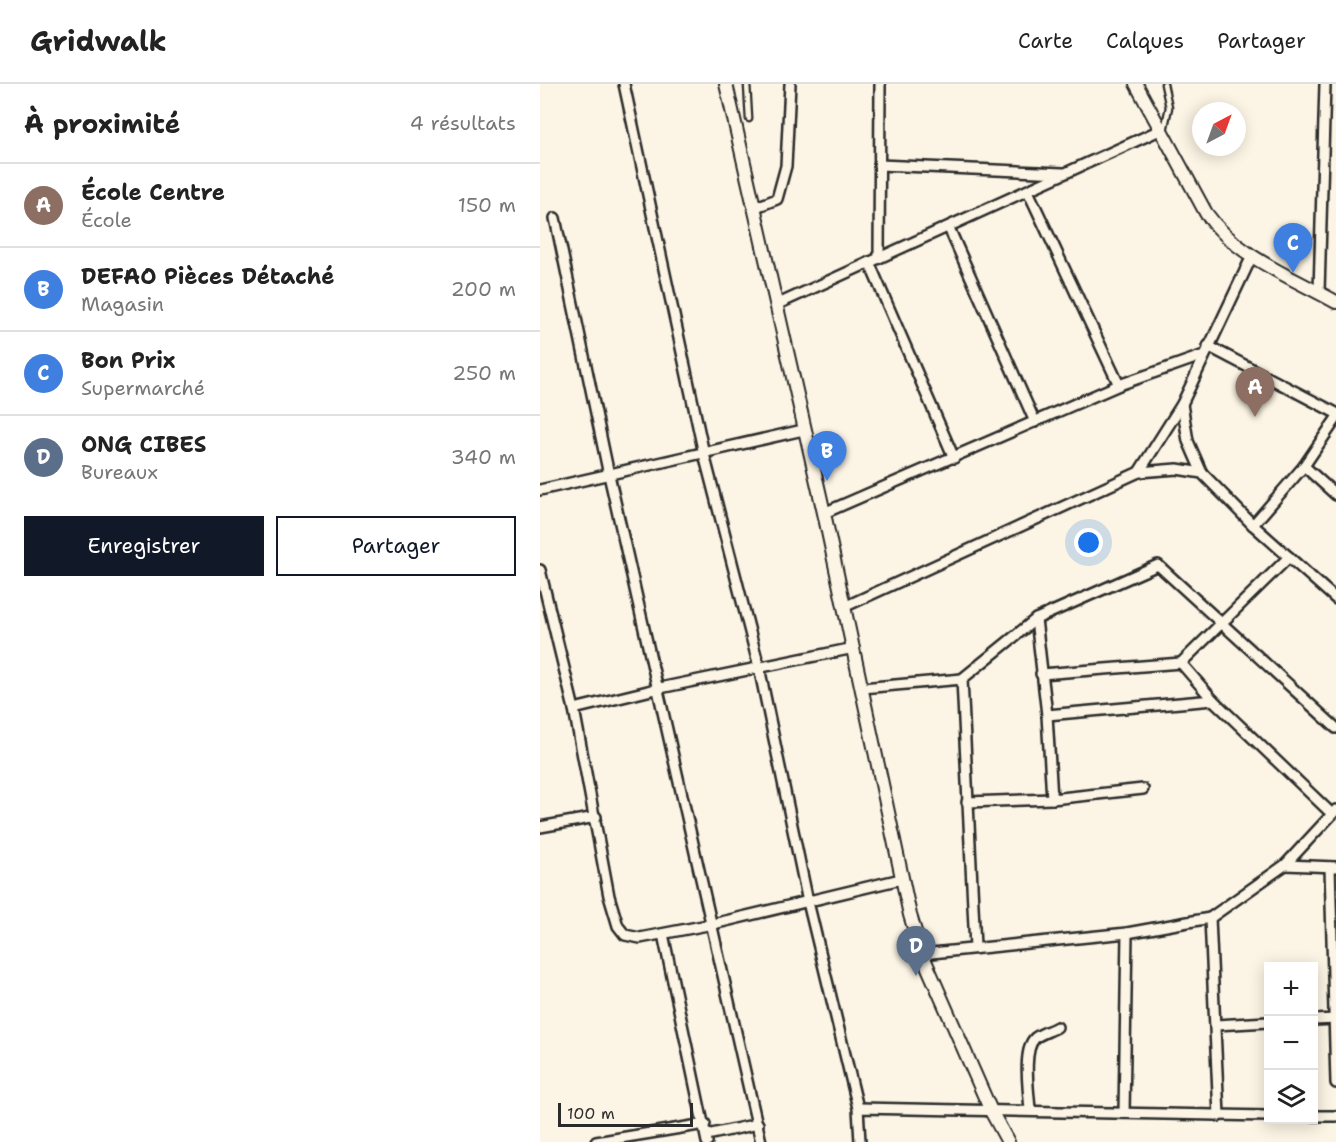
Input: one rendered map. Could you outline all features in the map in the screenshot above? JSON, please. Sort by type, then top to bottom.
[{"type":"street","points":[[624,84],[704,454],[759,667],[808,902],[858,1108],[860,1142]]},
{"type":"street","points":[[726,84],[756,207],[803,430],[854,648],[901,879],[922,954],[991,1111],[1008,1142]]},
{"type":"street","points":[[756,207],[777,199],[786,166],[790,84]]},
{"type":"street","points":[[880,84],[874,260],[954,458]]},
{"type":"street","points":[[1136,84],[1218,231],[1252,256],[1336,302]]},
{"type":"street","points":[[1319,292],[1325,84]]},
{"type":"street","points":[[776,305],[1066,173],[1162,133]]},
{"type":"street","points":[[879,165],[1066,173]]},
{"type":"street","points":[[1029,191],[1119,385]]},
{"type":"street","points":[[555,218],[609,475],[660,688],[762,1142]]},
{"type":"street","points":[[949,228],[1035,422]]},
{"type":"street","points":[[1139,472],[1182,404],[1252,256]]},
{"type":"street","points":[[824,513],[1119,385],[1206,350],[1336,413]]},
{"type":"street","points":[[1182,404],[1188,441],[1202,473],[1253,525],[1336,599]]},
{"type":"street","points":[[1253,525],[1304,466],[1336,419]]},
{"type":"street","points":[[540,490],[803,430]]},
{"type":"street","points":[[1304,466],[1336,495]]},
{"type":"street","points":[[844,607],[1139,472],[1177,469],[1202,473]]},
{"type":"street","points":[[1041,674],[1181,663],[1289,557]]},
{"type":"street","points":[[862,688],[962,679],[1036,619],[1158,565],[1336,728]]},
{"type":"street","points":[[540,570],[574,709],[609,896],[618,926],[625,935],[640,938],[713,924],[901,879]]},
{"type":"street","points":[[1036,619],[1047,715],[1052,800]]},
{"type":"street","points":[[574,709],[660,688],[854,648]]},
{"type":"street","points":[[922,954],[1127,933],[1210,918],[1285,865],[1334,812],[1213,700],[1181,663]]},
{"type":"street","points":[[962,679],[975,947]]},
{"type":"street","points":[[1047,715],[1213,700]]},
{"type":"street","points":[[967,802],[1052,800],[1143,789]]},
{"type":"street","points":[[540,827],[596,817]]},
{"type":"street","points":[[1285,865],[1333,867],[1336,1083]]},
{"type":"street","points":[[1210,918],[1219,1116]]},
{"type":"street","points":[[1124,1113],[1127,933]]},
{"type":"street","points":[[663,934],[707,1139],[758,1124]]},
{"type":"street","points":[[1318,1020],[1334,1019]]},
{"type":"street","points":[[1216,1025],[1264,1022]]},
{"type":"street","points":[[1030,1110],[1028,1054],[1030,1044],[1036,1038],[1057,1027]]},
{"type":"street","points":[[858,1108],[1264,1116]]},
{"type":"street","points":[[1318,1116],[1336,1116]]},
{"type":"street","points":[[596,1142],[705,1124]]},
{"type":"lane","points":[[747,84],[749,119]]},
{"type":"lane","points":[[1162,133],[1169,107],[1164,84]]},
{"type":"place","name":"Bon Prix","points":[[1293,273]]},
{"type":"place","name":"École Centre","points":[[1255,417]]},
{"type":"place","name":"DEFAO Pièces Détaché","points":[[827,481]]},
{"type":"place","name":"ONG CIBES","points":[[916,976]]}]
